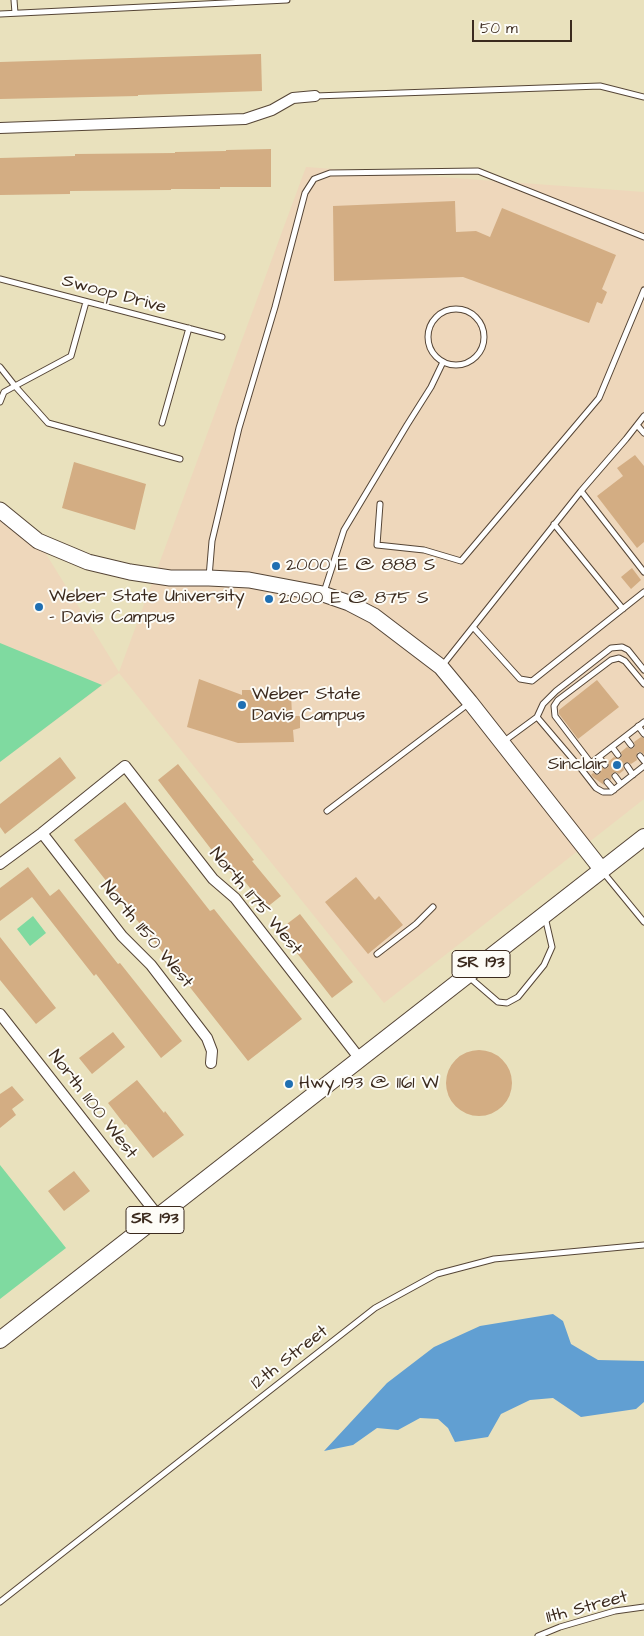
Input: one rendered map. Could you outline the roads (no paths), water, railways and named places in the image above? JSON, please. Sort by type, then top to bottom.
[{"type":"main road","name":"SR 193","points":[[0,1340],[644,837]]},
{"type":"street","points":[[0,128],[244,119],[272,110],[294,98],[316,96]]},
{"type":"street","points":[[0,510],[38,541],[88,562],[130,572],[170,578],[249,580],[323,594],[349,603],[374,616],[441,667],[602,870]]},
{"type":"street","name":"North 1175 West","points":[[42,832],[125,766],[213,879],[235,898],[360,1059]]},
{"type":"street","points":[[0,864],[42,832]]},
{"type":"street","name":"North 1150 West","points":[[42,832],[122,936],[151,965],[207,1038],[212,1051],[210,1064]]},
{"type":"street","name":"North 1100 West","points":[[0,1014],[159,1216]]},
{"type":"lane","points":[[14,0],[15,14]]},
{"type":"lane","points":[[0,14],[287,0]]},
{"type":"lane","points":[[316,96],[600,86],[644,97]]},
{"type":"lane","points":[[209,578],[212,541],[239,428],[275,307],[305,193],[314,179],[330,174],[478,171],[644,236]]},
{"type":"lane","name":"Swoop Drive","points":[[0,279],[222,337]]},
{"type":"lane","points":[[380,504],[377,545],[424,550],[461,561],[599,398],[644,290]]},
{"type":"lane","points":[[0,402],[2,392],[71,356],[86,302]]},
{"type":"lane","points":[[454,309],[464,310],[473,315],[482,327],[484,336],[483,346],[471,361],[462,365],[443,362],[433,354],[429,345],[428,332],[432,322],[445,312],[454,309]]},
{"type":"lane","points":[[162,423],[189,328]]},
{"type":"lane","points":[[323,594],[344,530],[431,388],[443,362]]},
{"type":"lane","points":[[0,367],[48,423],[180,459]]},
{"type":"lane","points":[[441,667],[554,524],[644,416]]},
{"type":"lane","points":[[637,425],[644,433]]},
{"type":"lane","points":[[581,491],[644,572]]},
{"type":"lane","points":[[554,524],[623,609]]},
{"type":"lane","points":[[473,627],[520,680],[532,681],[644,592]]},
{"type":"lane","points":[[502,743],[537,716],[543,704],[556,691],[612,648],[622,647],[628,650],[644,670]]},
{"type":"lane","points":[[597,771],[555,716],[554,706],[558,700],[611,660],[619,658],[625,661],[644,684]]},
{"type":"lane","points":[[327,811],[470,702]]},
{"type":"lane","points":[[537,716],[596,788],[603,792],[611,792],[644,766]]},
{"type":"lane","points":[[582,770],[644,722]]},
{"type":"lane","points":[[638,726],[644,734]]},
{"type":"lane","points":[[624,737],[631,745]]},
{"type":"lane","points":[[612,747],[618,755]]},
{"type":"lane","points":[[599,757],[605,765]]},
{"type":"lane","points":[[627,766],[634,775]]},
{"type":"lane","points":[[614,776],[621,784]]},
{"type":"lane","points":[[607,782],[614,790]]},
{"type":"lane","points":[[602,870],[644,922]]},
{"type":"lane","points":[[377,954],[416,924],[433,907]]},
{"type":"lane","points":[[467,976],[498,1002],[507,1003],[518,997],[544,965],[552,947],[545,914]]},
{"type":"lane","name":"12th Street","points":[[0,1602],[375,1308],[437,1274],[494,1259],[644,1245]]},
{"type":"lane","name":"11th Street","points":[[538,1636],[560,1627],[615,1611],[644,1607]]},
{"type":"water","points":[[553,1314],[563,1321],[571,1344],[598,1360],[644,1361],[644,1402],[636,1409],[581,1417],[553,1398],[530,1400],[501,1414],[488,1437],[455,1442],[448,1428],[438,1419],[420,1418],[398,1430],[377,1428],[353,1445],[324,1451],[387,1383],[434,1347],[480,1326]]},
{"type":"place","name":"2000 E @ 888 S","points":[[276,566]]},
{"type":"place","name":"2000 E @ 875 S","points":[[269,599]]},
{"type":"place","name":"Weber State University - Davis Campus","points":[[39,607]]},
{"type":"place","name":"Weber State Davis Campus","points":[[242,705]]},
{"type":"place","name":"Sinclair","points":[[617,765]]},
{"type":"place","name":"Hwy 193 @ 1161 W","points":[[289,1084]]}]
